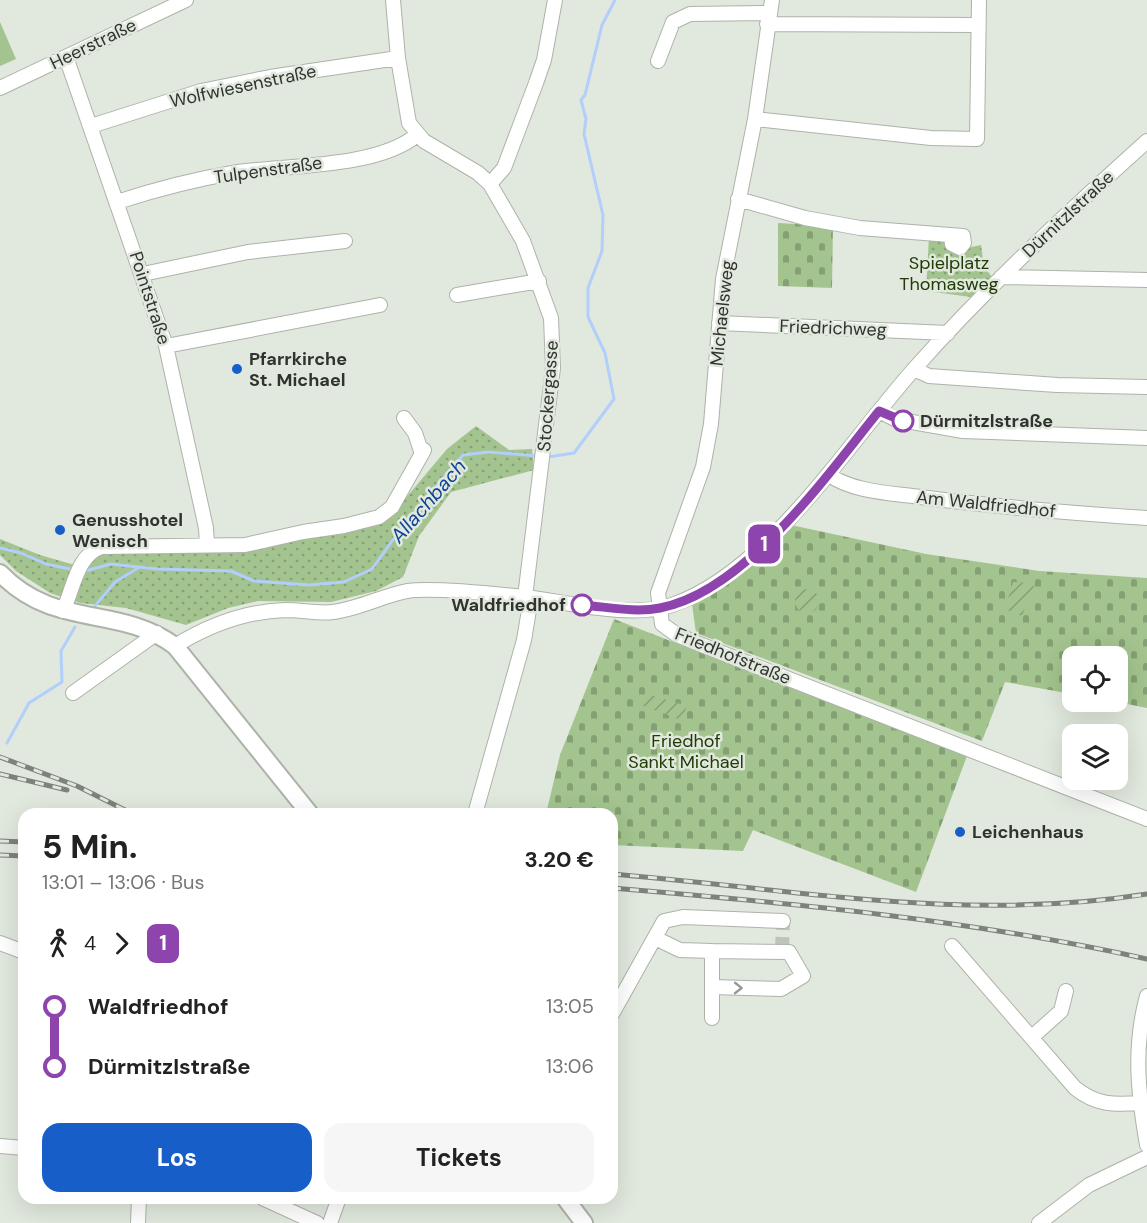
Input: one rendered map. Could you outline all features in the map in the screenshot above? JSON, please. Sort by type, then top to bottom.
[{"type":"main road","points":[[0,573],[28,596],[63,611],[130,623],[157,633],[175,646],[305,808]]},
{"type":"main road","points":[[570,1204],[584,1223]]},
{"type":"street","name":"Heerstraße","points":[[0,88],[186,0]]},
{"type":"street","points":[[393,0],[405,111],[417,135]]},
{"type":"street","points":[[490,184],[504,168],[538,75],[555,0]]},
{"type":"street","points":[[755,119],[931,138],[976,139],[979,0]]},
{"type":"street","points":[[658,61],[673,22],[690,14],[770,12],[977,25]]},
{"type":"street","name":"Michaelsweg","points":[[658,608],[658,593],[664,571],[703,467],[711,424],[723,279],[755,119],[770,12]]},
{"type":"street","name":"Pointstraße","points":[[66,57],[166,346],[206,528],[207,546]]},
{"type":"street","name":"Wolfwiesenstraße","points":[[91,126],[201,91],[270,77],[398,58]]},
{"type":"street","name":"Stockergasse","points":[[417,135],[478,173],[490,184],[523,242],[539,281],[551,318],[554,351],[524,640],[477,808]]},
{"type":"street","name":"Tulpenstraße","points":[[117,202],[204,178],[364,158],[398,148],[417,135]]},
{"type":"street","name":"Dürnitzlstraße","points":[[658,608],[707,589],[742,565],[828,474],[915,369],[1001,277],[1147,141]]},
{"type":"street","points":[[738,200],[805,218],[860,228],[951,235]]},
{"type":"street","points":[[142,274],[248,252],[345,241]]},
{"type":"street","points":[[1001,277],[1147,280]]},
{"type":"street","points":[[458,295],[539,281]]},
{"type":"street","points":[[166,346],[380,305]]},
{"type":"street","name":"Friedrichweg","points":[[719,323],[948,333]]},
{"type":"street","points":[[915,369],[929,376],[940,377],[1057,386],[1147,387]]},
{"type":"street","points":[[879,411],[895,419],[963,430],[1147,438]]},
{"type":"street","points":[[63,611],[87,554],[101,547],[245,546],[303,532],[344,526],[379,516],[392,507],[423,452],[415,433],[404,418]]},
{"type":"street","name":"Am Waldfriedhof","points":[[828,474],[836,480],[883,492],[984,506],[1147,518]]},
{"type":"street","name":"Friedhofstraße","points":[[175,646],[218,623],[243,615],[285,610],[333,612],[408,591],[528,597],[622,609],[658,608],[662,624],[677,635],[1147,819]]},
{"type":"street","points":[[73,693],[157,633]]},
{"type":"street","points":[[618,1003],[664,921],[670,918],[783,921]]},
{"type":"street","points":[[655,938],[680,950],[789,952],[803,976],[781,989],[712,987]]},
{"type":"street","points":[[0,944],[18,950]]},
{"type":"street","points":[[952,946],[1075,1088],[1087,1098],[1116,1105],[1139,1103]]},
{"type":"street","points":[[712,951],[712,1018]]},
{"type":"street","points":[[1032,1037],[1061,1011],[1066,991]]},
{"type":"street","points":[[1147,996],[1137,1059],[1139,1103],[1147,1145]]},
{"type":"street","points":[[0,1146],[18,1148]]},
{"type":"street","points":[[1039,1223],[1089,1185],[1147,1157]]},
{"type":"street","points":[[138,1223],[139,1204]]},
{"type":"street","points":[[275,1204],[317,1223]]},
{"type":"street","points":[[330,1223],[337,1204]]},
{"type":"green space","points":[[0,22],[16,59],[0,66]]},
{"type":"green space","points":[[778,223],[833,226],[832,288],[778,286]]},
{"type":"green space","name":"Spielplatz Thomasweg","points":[[929,237],[947,238],[947,248],[959,255],[967,248],[981,245],[984,267],[993,278],[971,297],[926,291]]},
{"type":"green space","points":[[476,426],[509,450],[532,449],[534,470],[451,492],[419,536],[403,577],[376,591],[331,602],[258,601],[228,608],[186,625],[126,608],[80,603],[50,593],[16,571],[0,555],[0,539],[40,555],[85,568],[100,552],[247,548],[394,512],[447,449]]},
{"type":"green space","points":[[791,525],[926,554],[1039,571],[1147,578],[1147,708],[1128,704],[1128,646],[1062,646],[1062,692],[1005,682],[982,741],[696,633],[692,604],[743,573]]},
{"type":"green space","points":[[1013,582],[1035,583],[1022,616],[1005,609]]},
{"type":"green space","points":[[807,589],[816,592],[819,601],[816,610],[807,613],[798,610],[795,601],[798,592]]},
{"type":"green space","name":"Friedhof Sankt Michael","points":[[614,619],[967,756],[916,892],[753,830],[743,851],[618,845],[618,808],[547,808],[560,755]]},
{"type":"green space","points":[[645,693],[687,706],[681,720],[641,705]]},
{"type":"waterway","name":"Allachbach","points":[[548,457],[574,453],[614,399],[605,353],[588,317],[588,288],[602,251],[603,215],[584,134],[586,119],[581,100],[585,95],[602,25],[615,0]]},
{"type":"waterway","name":"Allachbach","points":[[85,571],[111,564],[157,569],[231,571],[254,581],[309,585],[344,582],[372,569],[405,523],[463,455],[488,452],[538,456]]},
{"type":"waterway","name":"Allachbach","points":[[0,548],[21,553],[46,564],[75,570]]},
{"type":"waterway","points":[[95,606],[115,582],[138,568]]},
{"type":"waterway","points":[[7,743],[29,703],[62,682],[61,651],[75,627]]},
{"type":"tunnel","points":[[782,951],[783,921]]},
{"type":"railway","points":[[0,757],[77,786],[121,808]]},
{"type":"railway","points":[[0,774],[67,790]]},
{"type":"railway","points":[[0,841],[18,842]]},
{"type":"railway","points":[[0,855],[18,856]]},
{"type":"railway","points":[[618,875],[813,895],[945,904],[1012,905],[1079,902],[1147,894]]},
{"type":"railway","points":[[618,889],[881,914],[1081,945],[1147,959]]},
{"type":"bus line","name":"1","points":[[582,605],[622,609],[658,608],[671,605],[707,589],[729,576],[766,543],[828,474],[879,411],[903,421]]},
{"type":"place","name":"Pfarrkirche St. Michael","points":[[237,369]]},
{"type":"place","name":"Dürmitzlstraße","points":[[903,421]]},
{"type":"place","name":"Genusshotel Wenisch","points":[[60,530]]},
{"type":"place","name":"Waldfriedhof","points":[[582,605]]},
{"type":"place","name":"Leichenhaus","points":[[960,832]]}]
